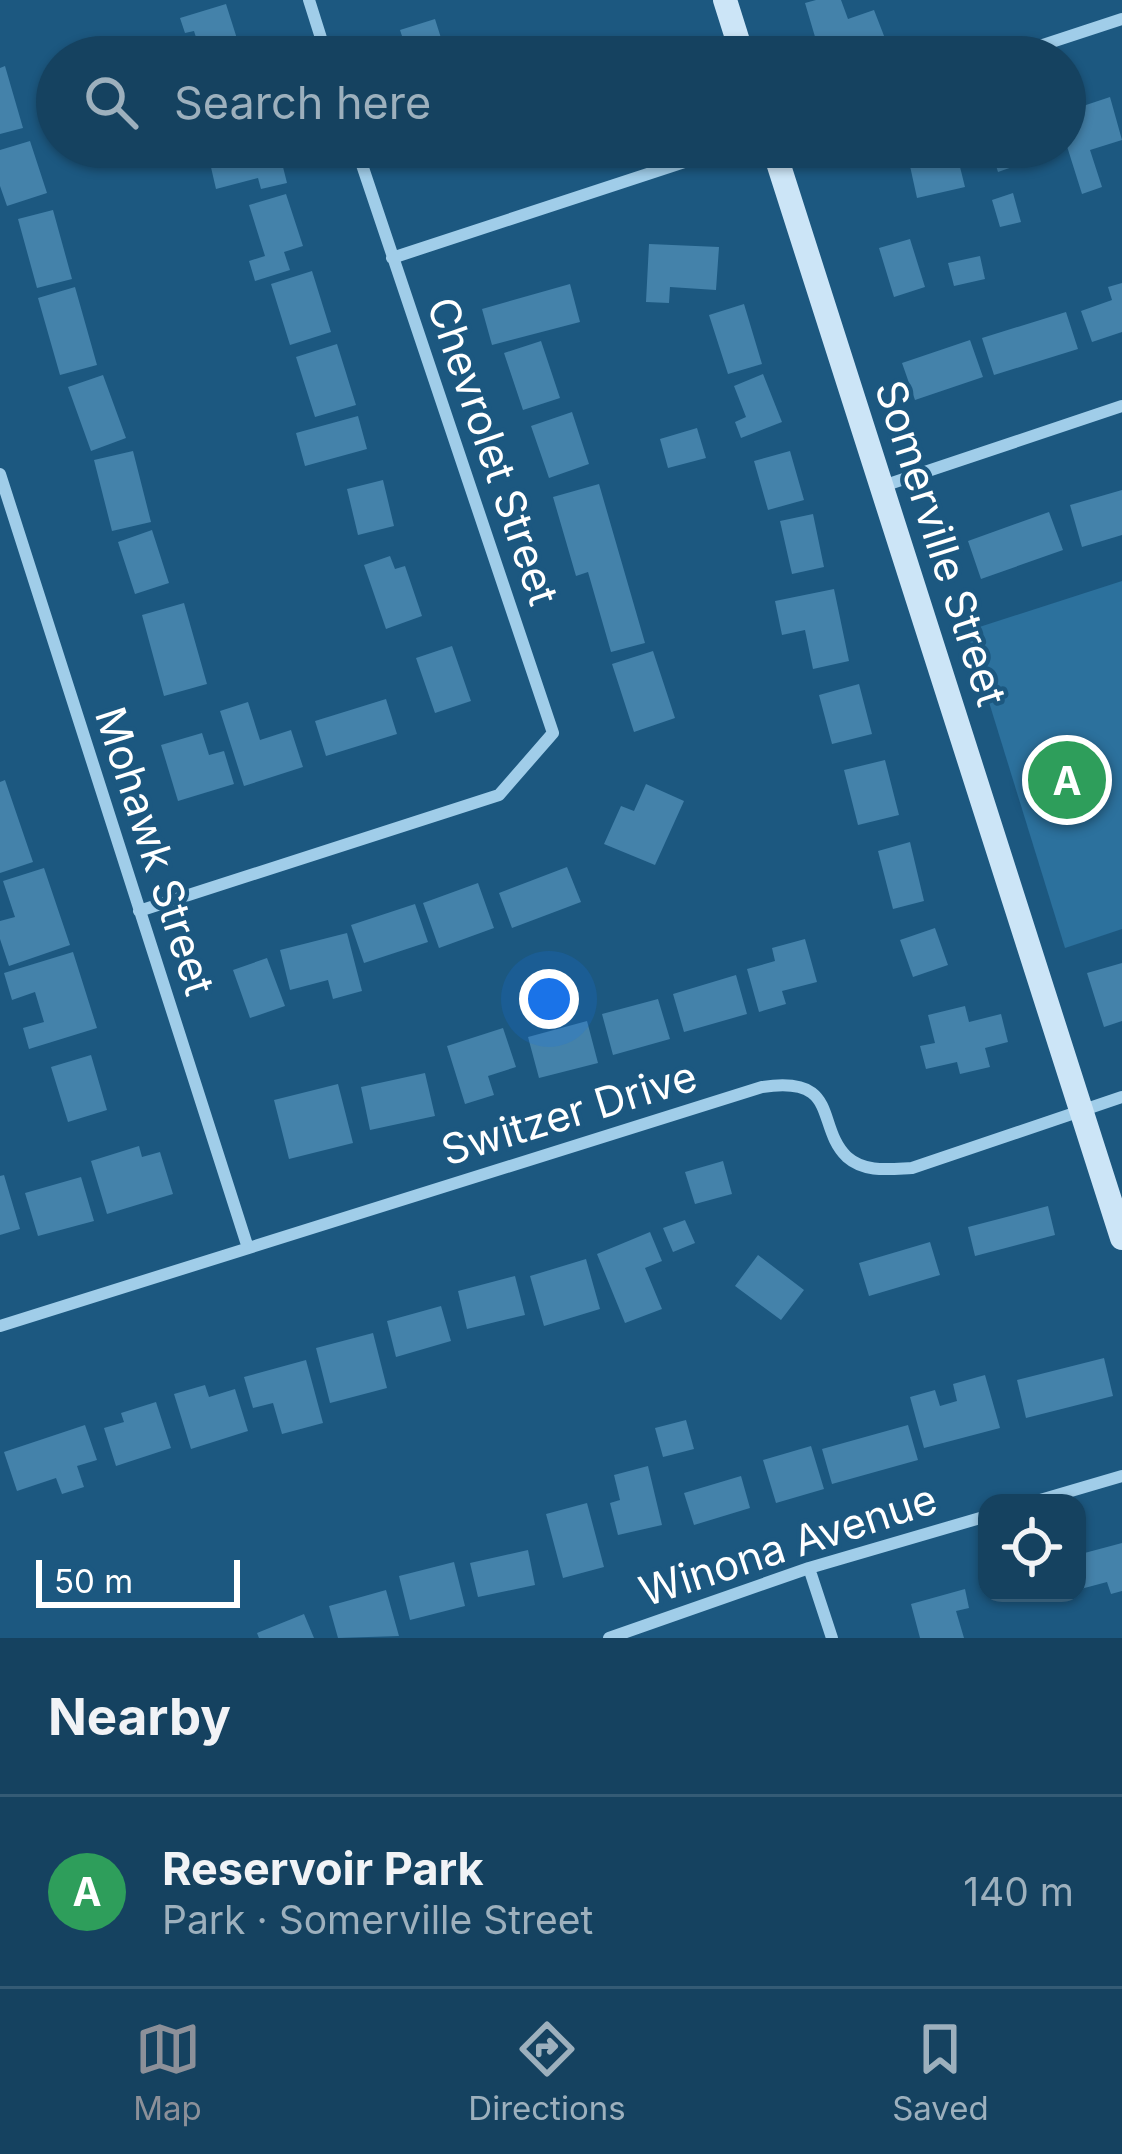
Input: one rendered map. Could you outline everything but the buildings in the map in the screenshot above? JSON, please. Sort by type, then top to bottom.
[{"type":"street","points":[[309,0],[320,36]]},
{"type":"street","points":[[725,0],[736,36]]},
{"type":"street","points":[[1070,36],[1122,19]]},
{"type":"street","name":"Chevrolet Street","points":[[139,911],[499,795],[553,733],[363,168]]},
{"type":"street","points":[[392,258],[666,168]]},
{"type":"street","name":"Somerville Street","points":[[779,168],[1122,1238]]},
{"type":"street","points":[[883,486],[1122,406]]},
{"type":"street","name":"Mohawk Street","points":[[0,474],[248,1248]]},
{"type":"street","name":"Switzer Drive","points":[[0,1326],[776,1085],[813,1095],[828,1114],[846,1156],[869,1168],[887,1170],[912,1168],[1122,1097]]},
{"type":"street","points":[[1061,1494],[1122,1476]]},
{"type":"street","name":"Winona Avenue","points":[[609,1638],[809,1568],[978,1519]]},
{"type":"street","points":[[809,1568],[832,1638]]},
{"type":"shaded area","points":[[1122,581],[1122,929],[1065,948],[967,631]]},
{"type":"place","name":"Reservoir Park","points":[[1067,780]]}]
